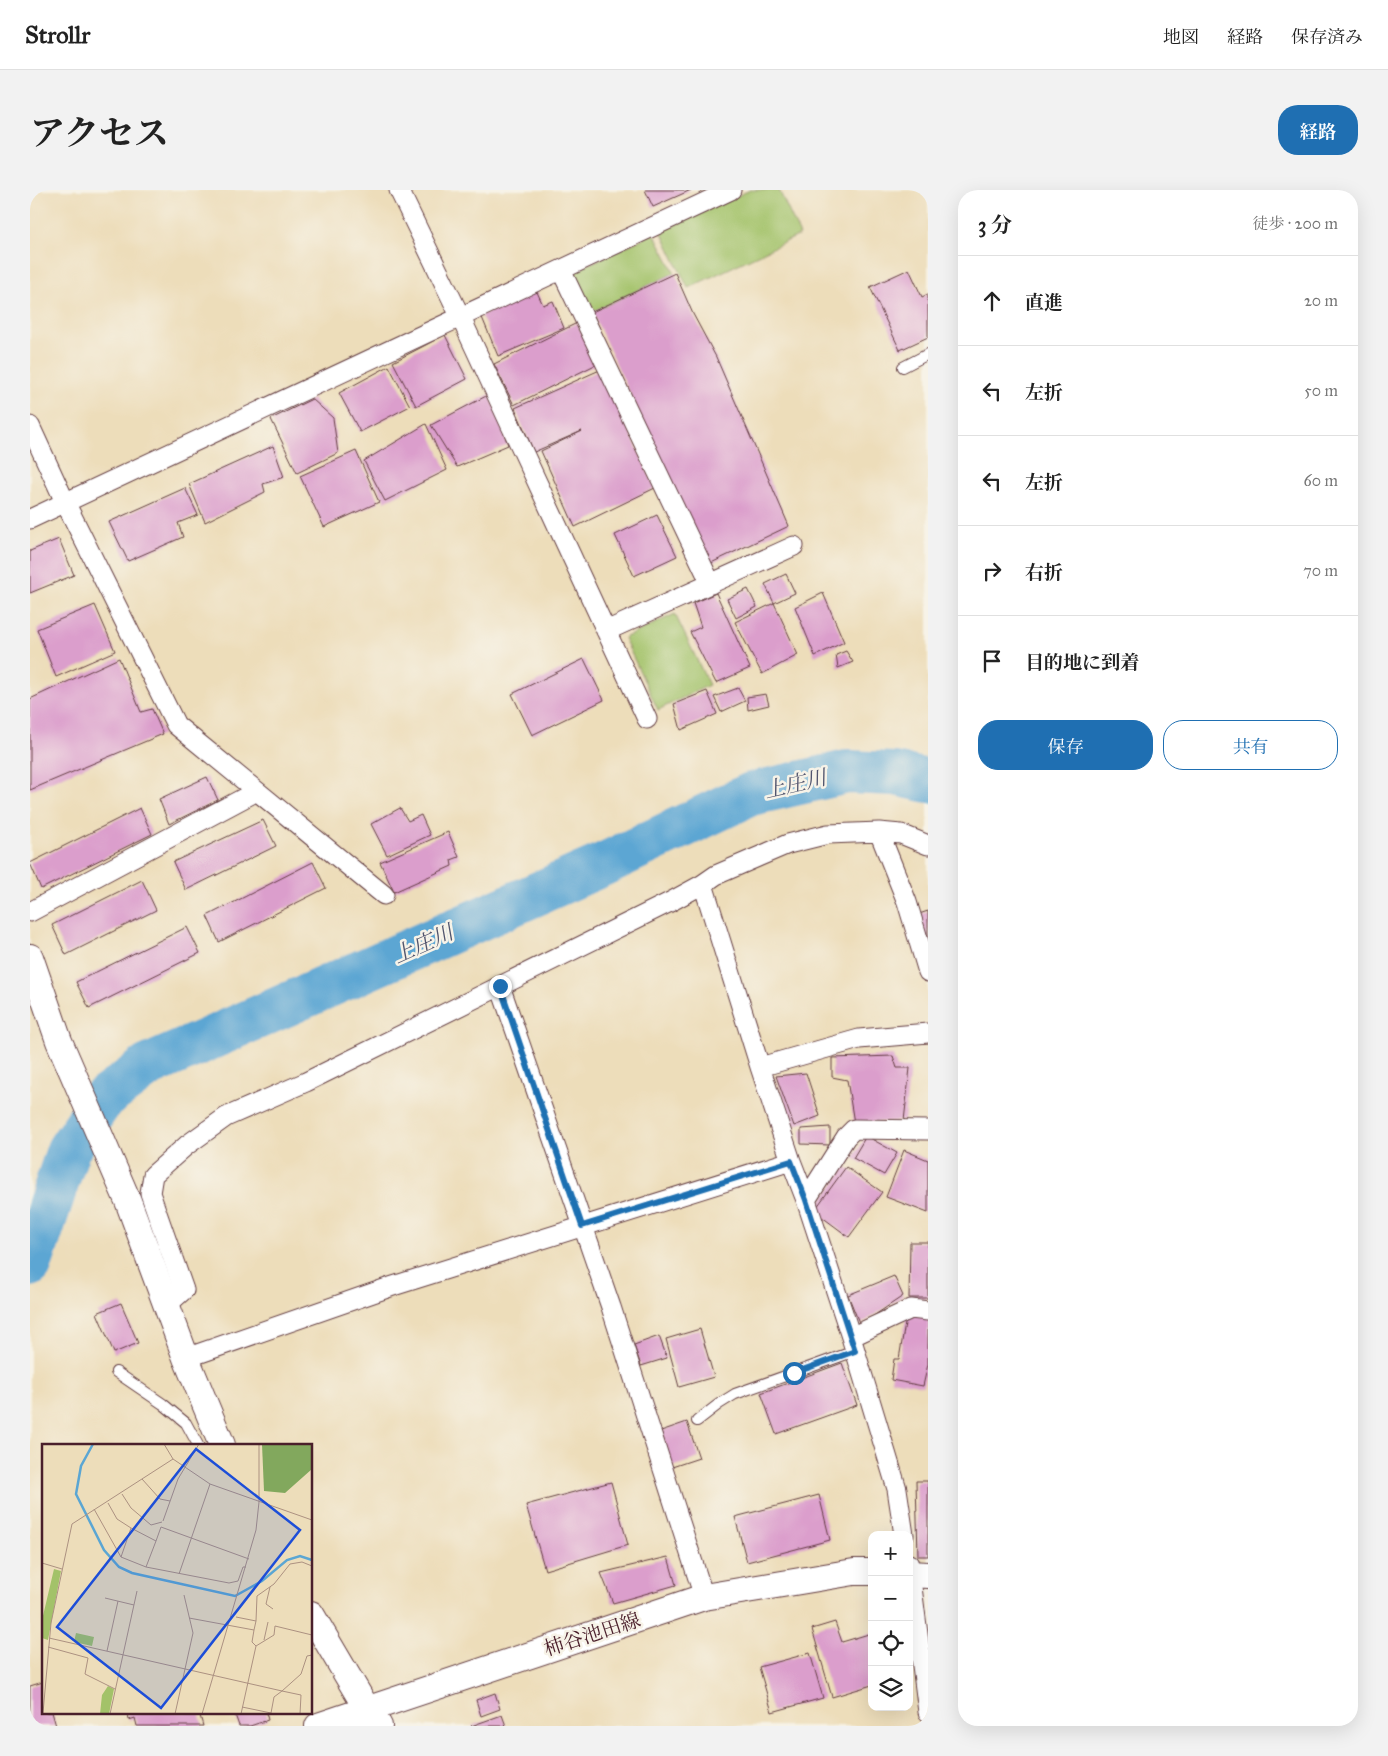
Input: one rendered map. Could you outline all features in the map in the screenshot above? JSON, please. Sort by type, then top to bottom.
[{"type":"street","points":[[399,190],[461,318],[647,719]]},
{"type":"street","points":[[30,519],[731,190]]},
{"type":"street","points":[[561,270],[711,584]]},
{"type":"street","points":[[30,426],[65,502],[176,725],[384,895]]},
{"type":"street","points":[[606,631],[794,546]]},
{"type":"street","points":[[30,912],[258,791]]},
{"type":"street","points":[[167,1305],[184,1290],[150,1193],[153,1175],[188,1145],[226,1117],[306,1082],[670,902],[716,875],[788,844],[828,834],[879,832],[901,834],[928,846]]},
{"type":"street","points":[[879,832],[906,902],[928,972]]},
{"type":"street","points":[[703,884],[760,1067],[853,1344],[897,1489],[903,1531]]},
{"type":"street","points":[[30,957],[59,1041],[128,1201],[186,1358],[222,1444]]},
{"type":"street","points":[[500,986],[611,1307],[629,1368],[679,1513],[704,1597]]},
{"type":"street","points":[[760,1067],[859,1039],[928,1033]]},
{"type":"street","points":[[806,1200],[846,1137],[854,1129],[928,1130]]},
{"type":"street","points":[[186,1358],[390,1287],[791,1161]]},
{"type":"street","points":[[853,1344],[911,1309],[928,1311]]},
{"type":"street","name":"柿谷池田線","points":[[318,1726],[373,1718],[704,1597],[854,1572],[868,1572]]},
{"type":"street","points":[[914,1572],[928,1712]]},
{"type":"street","points":[[312,1616],[373,1718]]},
{"type":"lane","points":[[903,366],[928,354]]},
{"type":"lane","points":[[697,1421],[735,1394],[853,1344]]},
{"type":"lane","points":[[116,1372],[163,1404],[186,1423],[197,1444]]},
{"type":"green space","points":[[750,190],[779,190],[800,235],[688,288],[661,231]]},
{"type":"green space","points":[[654,233],[675,273],[592,312],[571,273]]},
{"type":"green space","points":[[675,614],[709,685],[658,710],[624,638]]},
{"type":"building","points":[[645,190],[691,190],[653,207]]},
{"type":"building","points":[[909,269],[922,297],[928,294],[928,337],[900,350],[870,287]]},
{"type":"building","points":[[675,273],[693,314],[716,357],[789,526],[709,564],[592,312]]},
{"type":"building","points":[[537,292],[543,305],[553,301],[564,328],[498,356],[481,315]]},
{"type":"building","points":[[577,323],[597,364],[514,405],[494,364]]},
{"type":"building","points":[[445,335],[467,379],[416,406],[393,362]]},
{"type":"building","points":[[389,366],[410,406],[360,432],[339,393]]},
{"type":"building","points":[[602,369],[655,488],[575,527],[541,451],[582,431],[534,452],[515,408]]},
{"type":"building","points":[[490,394],[508,445],[457,467],[431,425]]},
{"type":"building","points":[[312,399],[333,418],[338,453],[297,473],[271,419]]},
{"type":"building","points":[[426,424],[447,470],[385,501],[364,461]]},
{"type":"building","points":[[273,446],[284,477],[263,484],[265,492],[205,522],[189,484]]},
{"type":"building","points":[[356,451],[379,502],[324,527],[300,476]]},
{"type":"building","points":[[185,488],[198,515],[178,523],[183,537],[128,561],[109,522]]},
{"type":"building","points":[[657,515],[677,556],[634,576],[615,535]]},
{"type":"building","points":[[59,539],[74,575],[30,593],[30,551]]},
{"type":"building","points":[[786,574],[795,593],[774,603],[765,584]]},
{"type":"building","points":[[748,589],[757,607],[736,618],[727,599]]},
{"type":"building","points":[[716,593],[750,668],[716,683],[690,632],[701,627],[693,603]]},
{"type":"building","points":[[823,593],[844,642],[815,656],[795,607]]},
{"type":"building","points":[[774,603],[798,655],[762,674],[735,622]]},
{"type":"building","points":[[95,605],[115,651],[56,677],[37,629]]},
{"type":"building","points":[[846,651],[853,662],[838,668],[836,655]]},
{"type":"building","points":[[119,658],[141,712],[152,709],[163,734],[30,790],[30,699]]},
{"type":"building","points":[[584,659],[604,700],[532,735],[512,694]]},
{"type":"building","points":[[738,688],[745,701],[721,712],[714,697]]},
{"type":"building","points":[[707,691],[717,714],[681,730],[674,704]]},
{"type":"building","points":[[766,694],[769,705],[748,710],[747,697]]},
{"type":"building","points":[[207,777],[218,800],[169,824],[159,799]]},
{"type":"building","points":[[140,808],[152,834],[41,889],[30,863]]},
{"type":"building","points":[[400,808],[408,821],[421,815],[430,835],[387,855],[371,824]]},
{"type":"building","points":[[263,820],[276,846],[186,890],[173,862]]},
{"type":"building","points":[[448,832],[459,857],[451,860],[452,866],[394,892],[380,862]]},
{"type":"building","points":[[313,862],[326,888],[219,942],[207,916]]},
{"type":"building","points":[[142,880],[156,910],[66,955],[52,925]]},
{"type":"building","points":[[928,911],[928,952],[916,915]]},
{"type":"building","points":[[187,927],[200,953],[89,1008],[76,982]]},
{"type":"building","points":[[893,1056],[897,1068],[910,1068],[904,1121],[854,1123],[847,1080],[832,1077],[832,1058]]},
{"type":"building","points":[[806,1073],[820,1116],[794,1126],[776,1076]]},
{"type":"building","points":[[830,1127],[830,1145],[801,1144],[801,1129]]},
{"type":"building","points":[[866,1136],[897,1153],[884,1175],[853,1158]]},
{"type":"building","points":[[904,1150],[928,1160],[928,1213],[886,1197]]},
{"type":"building","points":[[846,1167],[882,1192],[849,1237],[814,1211]]},
{"type":"building","points":[[910,1242],[928,1242],[928,1298],[909,1298]]},
{"type":"building","points":[[894,1276],[903,1296],[860,1325],[848,1295]]},
{"type":"building","points":[[121,1303],[138,1343],[114,1353],[97,1313]]},
{"type":"building","points":[[907,1312],[928,1316],[928,1364],[923,1386],[891,1380],[894,1359],[899,1359]]},
{"type":"building","points":[[700,1329],[714,1377],[679,1387],[666,1339]]},
{"type":"building","points":[[659,1336],[667,1358],[641,1366],[634,1345]]},
{"type":"building","points":[[842,1363],[857,1405],[776,1434],[761,1393]]},
{"type":"building","points":[[687,1422],[699,1458],[672,1467],[661,1431]]},
{"type":"building","points":[[916,1481],[928,1481],[928,1556],[918,1556]]},
{"type":"building","points":[[611,1482],[628,1545],[545,1570],[526,1505]]},
{"type":"building","points":[[819,1495],[830,1540],[747,1562],[735,1517]]},
{"type":"building","points":[[668,1557],[676,1585],[613,1603],[601,1573]]},
{"type":"building","points":[[835,1622],[842,1642],[868,1634],[868,1686],[832,1697],[812,1629]]},
{"type":"building","points":[[810,1653],[823,1698],[772,1712],[759,1667]]},
{"type":"building","points":[[42,1682],[42,1714],[53,1714],[56,1726],[30,1726],[30,1686]]},
{"type":"building","points":[[495,1693],[500,1709],[481,1716],[476,1700]]},
{"type":"building","points":[[128,1714],[200,1714],[203,1726],[137,1726],[135,1718],[129,1720]]},
{"type":"building","points":[[235,1714],[266,1714],[268,1720],[250,1726],[239,1726]]},
{"type":"building","points":[[502,1715],[506,1726],[471,1726]]},
{"type":"waterway","name":"上庄川","points":[[30,1265],[68,1150],[103,1099],[148,1066],[602,865],[751,794],[847,772],[895,774],[928,781]]},
{"type":"route","points":[[500,986],[582,1226],[791,1161],[806,1200],[855,1351],[794,1373]]}]
